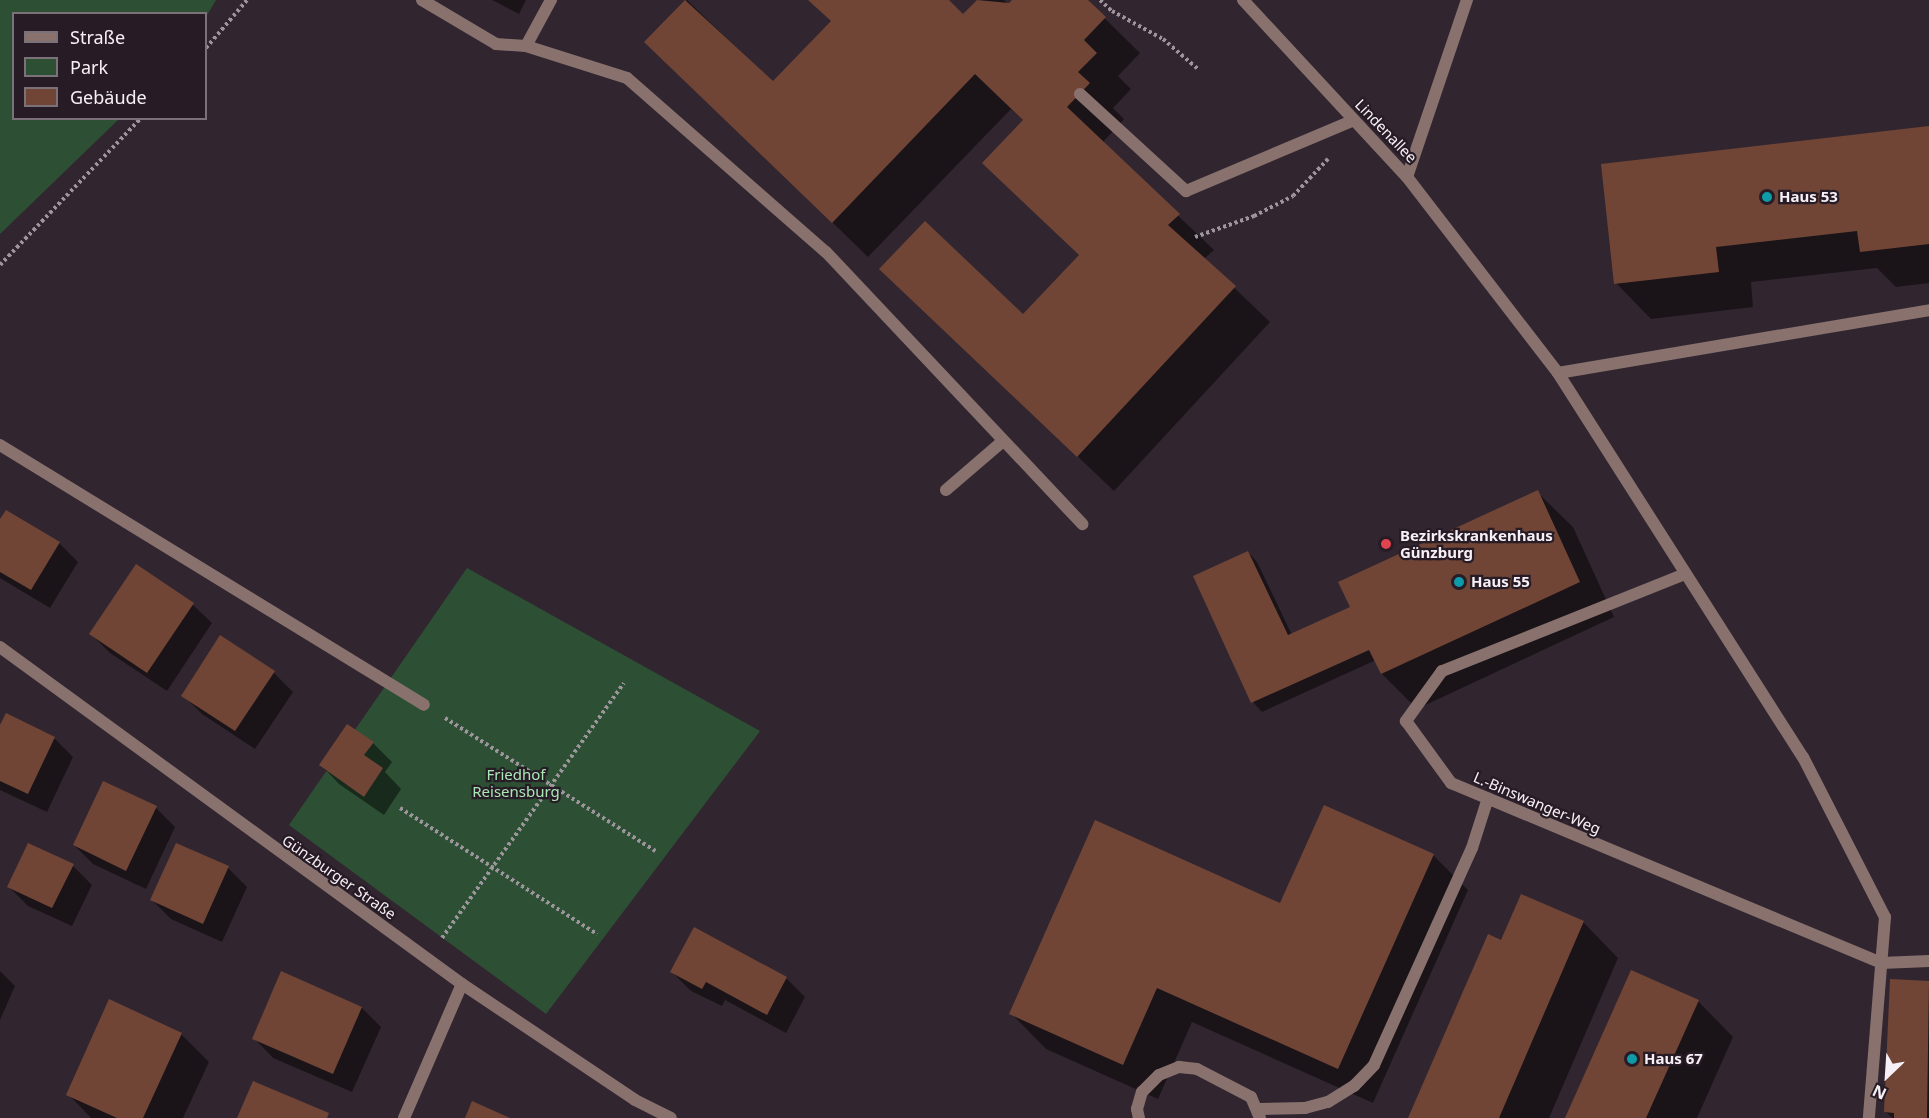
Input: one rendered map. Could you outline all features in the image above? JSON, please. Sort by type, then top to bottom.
[{"type":"street","points":[[422,0],[496,44],[526,45],[627,78],[826,252],[1082,524]]},
{"type":"street","points":[[526,45],[551,0]]},
{"type":"street","name":"Lindenallee","points":[[1243,0],[1407,177],[1467,0]]},
{"type":"street","points":[[1080,94],[1186,191],[1354,120]]},
{"type":"street","points":[[1407,177],[1558,373],[1803,757],[1885,917],[1869,1118]]},
{"type":"street","points":[[1558,373],[1929,310]]},
{"type":"street","points":[[946,490],[1003,441]]},
{"type":"street","points":[[0,445],[424,705]]},
{"type":"street","name":"L.-Binswanger-Weg","points":[[1685,574],[1442,671],[1406,721],[1451,783],[1881,963]]},
{"type":"street","name":"Günzburger Straße","points":[[0,647],[255,837],[462,984],[635,1100],[671,1118]]},
{"type":"street","points":[[1139,1118],[1137,1109],[1142,1092],[1159,1075],[1179,1067],[1197,1069],[1251,1098],[1259,1113],[1305,1108],[1328,1102],[1354,1086],[1374,1065],[1472,848],[1488,798]]},
{"type":"street","points":[[1881,963],[1929,961]]},
{"type":"street","points":[[404,1118],[462,984]]},
{"type":"path","points":[[207,47],[247,0]]},
{"type":"path","points":[[1100,0],[1112,11],[1163,39],[1198,69]]},
{"type":"path","points":[[0,265],[139,120]]},
{"type":"path","points":[[1195,237],[1254,216],[1293,196],[1327,164],[1332,129]]},
{"type":"path","points":[[428,958],[552,787],[624,682]]},
{"type":"path","points":[[424,705],[655,851]]},
{"type":"path","points":[[400,808],[490,870],[597,934]]},
{"type":"green space","points":[[0,0],[216,0],[207,15],[207,12],[12,12],[12,120],[118,120],[0,234]]},
{"type":"green space","name":"Friedhof Reisensburg","points":[[467,568],[760,731],[546,1014],[289,825]]},
{"type":"building","points":[[685,0],[773,81],[831,21],[808,0],[949,0],[963,14],[977,0],[1009,3],[1012,0],[1088,0],[1106,17],[1084,40],[1097,53],[1078,72],[1090,83],[1067,107],[1180,214],[1168,225],[1236,286],[1077,457],[879,269],[925,221],[1023,314],[1079,255],[982,163],[1023,120],[975,74],[832,223],[644,42]]},
{"type":"building","name":"Haus 53","points":[[1929,126],[1929,244],[1860,252],[1857,231],[1716,247],[1719,272],[1614,284],[1601,164]]},
{"type":"building","name":"Haus 55","points":[[1538,490],[1580,582],[1381,674],[1369,650],[1251,703],[1193,576],[1248,551],[1288,635],[1350,607],[1338,582]]},
{"type":"building","points":[[6,510],[60,542],[31,590],[0,572],[0,519]]},
{"type":"building","points":[[136,564],[194,603],[147,673],[89,634]]},
{"type":"building","points":[[220,635],[275,671],[235,731],[181,696]]},
{"type":"building","points":[[6,713],[55,737],[28,794],[0,781],[0,725]]},
{"type":"building","points":[[347,724],[374,742],[364,755],[383,768],[364,797],[319,765]]},
{"type":"building","points":[[103,781],[157,806],[126,871],[73,845]]},
{"type":"building","points":[[1324,805],[1434,854],[1338,1069],[1157,988],[1123,1065],[1009,1014],[1095,820],[1280,903]]},
{"type":"building","points":[[28,843],[74,864],[52,908],[7,887]]},
{"type":"building","points":[[176,843],[229,866],[203,924],[150,900]]},
{"type":"building","points":[[1521,894],[1584,921],[1499,1118],[1408,1118],[1488,934],[1501,940]]},
{"type":"building","points":[[694,927],[787,977],[767,1015],[706,982],[702,989],[670,972]]},
{"type":"building","name":"Haus 67","points":[[1631,970],[1699,1000],[1646,1118],[1565,1118]]},
{"type":"building","points":[[281,971],[362,1007],[333,1074],[252,1039]]},
{"type":"building","points":[[1890,979],[1929,981],[1927,1118],[1894,1118],[1894,1113],[1884,1112]]},
{"type":"building","points":[[109,999],[182,1033],[143,1118],[117,1118],[66,1095]]},
{"type":"building","points":[[253,1081],[329,1113],[327,1118],[237,1118]]},
{"type":"building","points":[[472,1101],[510,1118],[465,1118]]},
{"type":"place","name":"Haus 53","points":[[1767,197]]},
{"type":"place","name":"Bezirkskrankenhaus Günzburg","points":[[1386,544]]},
{"type":"place","name":"Haus 55","points":[[1459,582]]},
{"type":"place","name":"Haus 67","points":[[1632,1059]]}]
